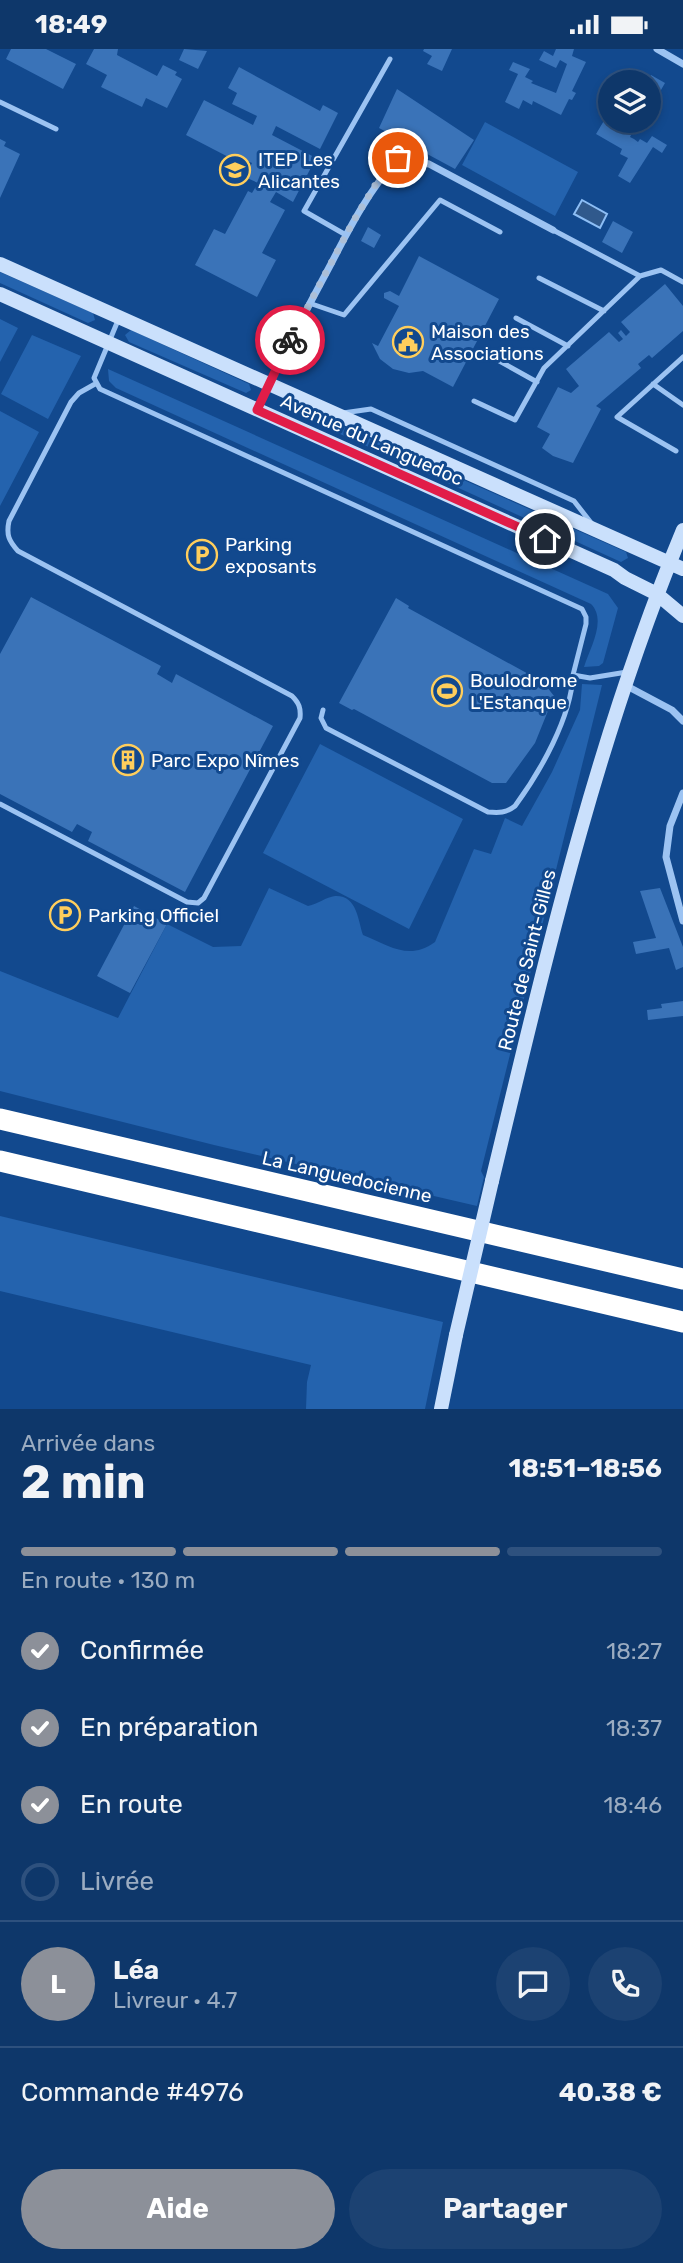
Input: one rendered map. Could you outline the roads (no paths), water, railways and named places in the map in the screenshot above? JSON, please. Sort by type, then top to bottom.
[{"type":"highway","name":"La Languedocienne","points":[[0,1119],[683,1279]]},
{"type":"highway","points":[[0,1161],[683,1322]]},
{"type":"street","points":[[657,49],[683,64]]},
{"type":"street","points":[[257,410],[309,303],[346,235],[380,177],[398,158],[429,164],[552,230]]},
{"type":"street","name":"Avenue du Languedoc","points":[[0,264],[677,565]]},
{"type":"street","name":"Avenue du Languedoc","points":[[0,293],[614,570],[657,594],[683,616]]},
{"type":"street","name":"Route de Saint-Gilles","points":[[441,1409],[492,1181],[587,807],[627,678],[657,594],[677,565],[683,530]]},
{"type":"street","points":[[627,678],[683,721]]},
{"type":"street","points":[[683,793],[670,827],[666,856],[683,921]]},
{"type":"lane","points":[[346,235],[304,211],[390,59]]},
{"type":"lane","points":[[0,102],[56,129]]},
{"type":"lane","points":[[309,303],[344,315],[440,200],[500,232]]},
{"type":"lane","points":[[552,230],[640,277]]},
{"type":"lane","points":[[474,401],[515,420],[544,368],[640,277],[661,270],[683,282]]},
{"type":"lane","points":[[539,278],[604,311]]},
{"type":"lane","points":[[95,384],[96,372],[119,317]]},
{"type":"lane","points":[[516,318],[568,346]]},
{"type":"lane","points":[[676,451],[617,417],[683,357]]},
{"type":"lane","points":[[494,358],[537,382]]},
{"type":"lane","points":[[95,384],[106,394],[582,609],[586,617],[570,695],[551,746],[509,811],[488,812],[326,728],[321,717],[323,710]]},
{"type":"lane","points":[[0,804],[187,902],[198,903],[204,898],[300,718],[298,702],[292,697],[18,551],[9,541],[9,521],[71,402],[79,393],[95,384]]},
{"type":"lane","points":[[653,384],[683,405]]},
{"type":"lane","points":[[573,675],[627,678]]},
{"type":"place","name":"ITEP Les Alicantes","points":[[235,170]]},
{"type":"place","name":"Maison des Associations","points":[[408,342]]},
{"type":"place","name":"Parking exposants","points":[[202,555]]},
{"type":"place","name":"Boulodrome L'Estanque","points":[[447,691]]},
{"type":"place","name":"Parc Expo Nîmes","points":[[128,760]]},
{"type":"place","name":"Parking Officiel","points":[[65,915]]}]
